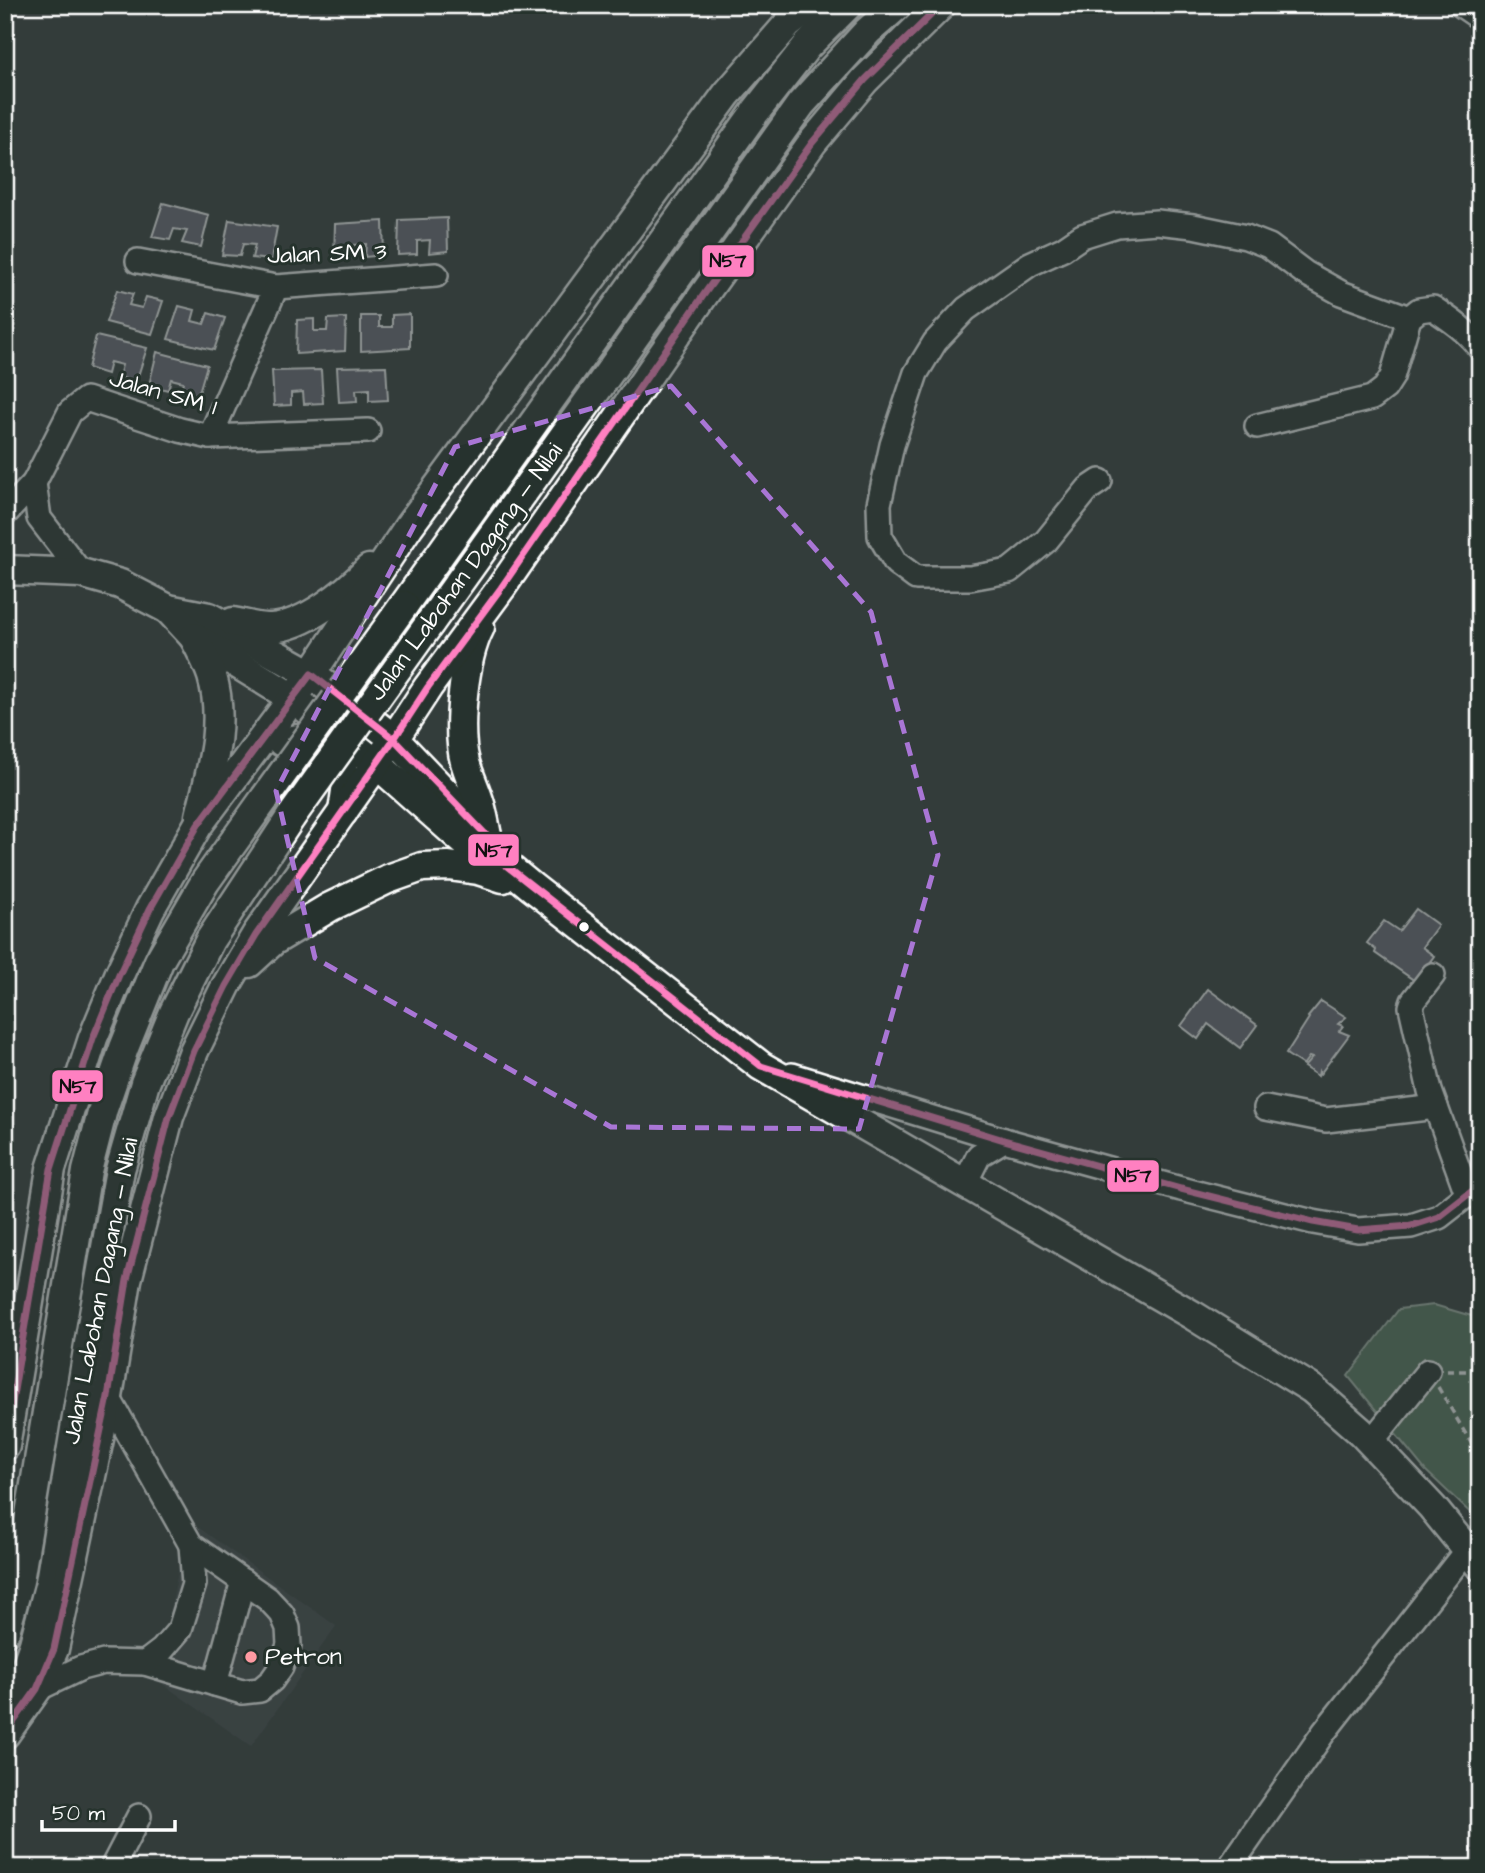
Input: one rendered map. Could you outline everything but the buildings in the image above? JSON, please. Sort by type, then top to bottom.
[{"type":"main road","points":[[5,1446],[51,1169],[93,1038],[118,975],[150,909],[198,825],[312,674],[409,526],[727,94],[788,24],[813,5]]},
{"type":"main road","name":"Jalan Labohan Dagang ‒ Nilai","points":[[5,1631],[19,1581],[87,1171],[103,1109],[159,961],[205,882],[756,111],[807,46],[848,5]]},
{"type":"main road","name":"Jalan Labohan Dagang ‒ Nilai","points":[[5,1720],[14,1703],[34,1644],[50,1582],[120,1170],[145,1083],[174,1012],[210,940],[291,817],[802,104],[869,31],[898,5]]},
{"type":"main road","points":[[5,1734],[37,1689],[54,1649],[108,1397],[127,1280],[169,1117],[194,1051],[226,986],[256,936],[428,687],[812,143],[865,80],[941,5]]},
{"type":"main road","points":[[202,627],[270,628],[300,621],[353,586],[409,526]]},
{"type":"main road","points":[[5,570],[81,573],[120,583],[202,627],[312,674],[394,739],[532,887],[761,1066],[1194,1317],[1312,1389],[1371,1442],[1432,1507],[1473,1558]]},
{"type":"main road","points":[[493,847],[465,761],[461,727],[464,681],[477,634],[501,587]]},
{"type":"main road","points":[[202,627],[377,764],[475,851],[493,847]]},
{"type":"main road","points":[[198,825],[214,758],[219,715],[202,627]]},
{"type":"main road","points":[[342,629],[339,660],[349,682],[375,700],[400,703],[428,687]]},
{"type":"main road","points":[[258,745],[298,739],[323,749],[343,769],[347,784],[343,812]]},
{"type":"main road","points":[[226,986],[273,942],[330,907],[388,879],[422,867],[449,866],[478,870],[532,887]]},
{"type":"street","points":[[1461,5],[1480,18]]},
{"type":"street","points":[[1100,481],[1087,489],[1046,541],[1009,571],[970,579],[916,578],[897,563],[880,536],[879,504],[892,445],[916,373],[935,342],[966,309],[1030,264],[1082,236],[1117,225],[1157,222],[1246,237],[1269,246],[1305,273],[1340,293],[1409,318]]},
{"type":"street","name":"Jalan SM 3","points":[[138,261],[276,287],[436,275]]},
{"type":"street","points":[[209,437],[276,287]]},
{"type":"street","points":[[1257,426],[1372,398],[1385,388],[1392,377],[1409,318],[1419,310],[1433,308],[1456,323],[1480,348]]},
{"type":"street","name":"Jalan SM 1","points":[[5,514],[34,483],[71,412],[86,399],[209,437],[368,431]]},
{"type":"street","points":[[34,483],[39,518],[81,573]]},
{"type":"street","points":[[761,1066],[1004,1140],[1313,1222],[1358,1230],[1411,1226],[1439,1217],[1474,1191],[1430,1091],[1411,1007],[1433,975]]},
{"type":"street","points":[[1266,1108],[1326,1120],[1436,1107]]},
{"type":"street","points":[[964,1185],[979,1155],[1004,1140]]},
{"type":"street","points":[[1371,1442],[1427,1371]]},
{"type":"street","points":[[108,1397],[191,1545],[194,1584],[180,1629],[162,1650],[145,1663]]},
{"type":"street","points":[[37,1689],[82,1668],[104,1662],[145,1663],[242,1692],[260,1690],[272,1680],[281,1667],[289,1645],[288,1628],[282,1615],[268,1599],[191,1545]]},
{"type":"street","points":[[1229,1868],[1324,1732],[1473,1558]]},
{"type":"street","points":[[215,1684],[243,1581]]},
{"type":"street","points":[[112,1868],[139,1816]]},
{"type":"path","points":[[1427,1371],[1480,1371]]},
{"type":"path","points":[[1427,1371],[1480,1458]]},
{"type":"highlighted area","points":[[671,386],[871,612],[938,855],[859,1129],[611,1127],[315,958],[276,791],[455,447]]},
{"type":"shaded area","points":[[188,1520],[336,1626],[251,1746],[157,1680]]},
{"type":"green space","points":[[1434,1305],[1480,1320],[1480,1522],[1425,1470],[1348,1376],[1399,1309]]},
{"type":"transit line","name":"N57","points":[[5,1734],[37,1689],[54,1649],[108,1397],[127,1280],[169,1117],[194,1051],[226,986],[256,935],[428,687],[501,588],[812,143],[865,80],[941,5]]},
{"type":"transit line","name":"N57","points":[[5,1444],[51,1169],[93,1038],[150,909],[198,825],[311,674],[394,739],[487,836],[498,859],[761,1066],[1004,1140],[1181,1189],[1313,1222],[1358,1230],[1411,1226],[1439,1217],[1480,1185]]},
{"type":"place","name":"Petron","points":[[251,1657]]}]
